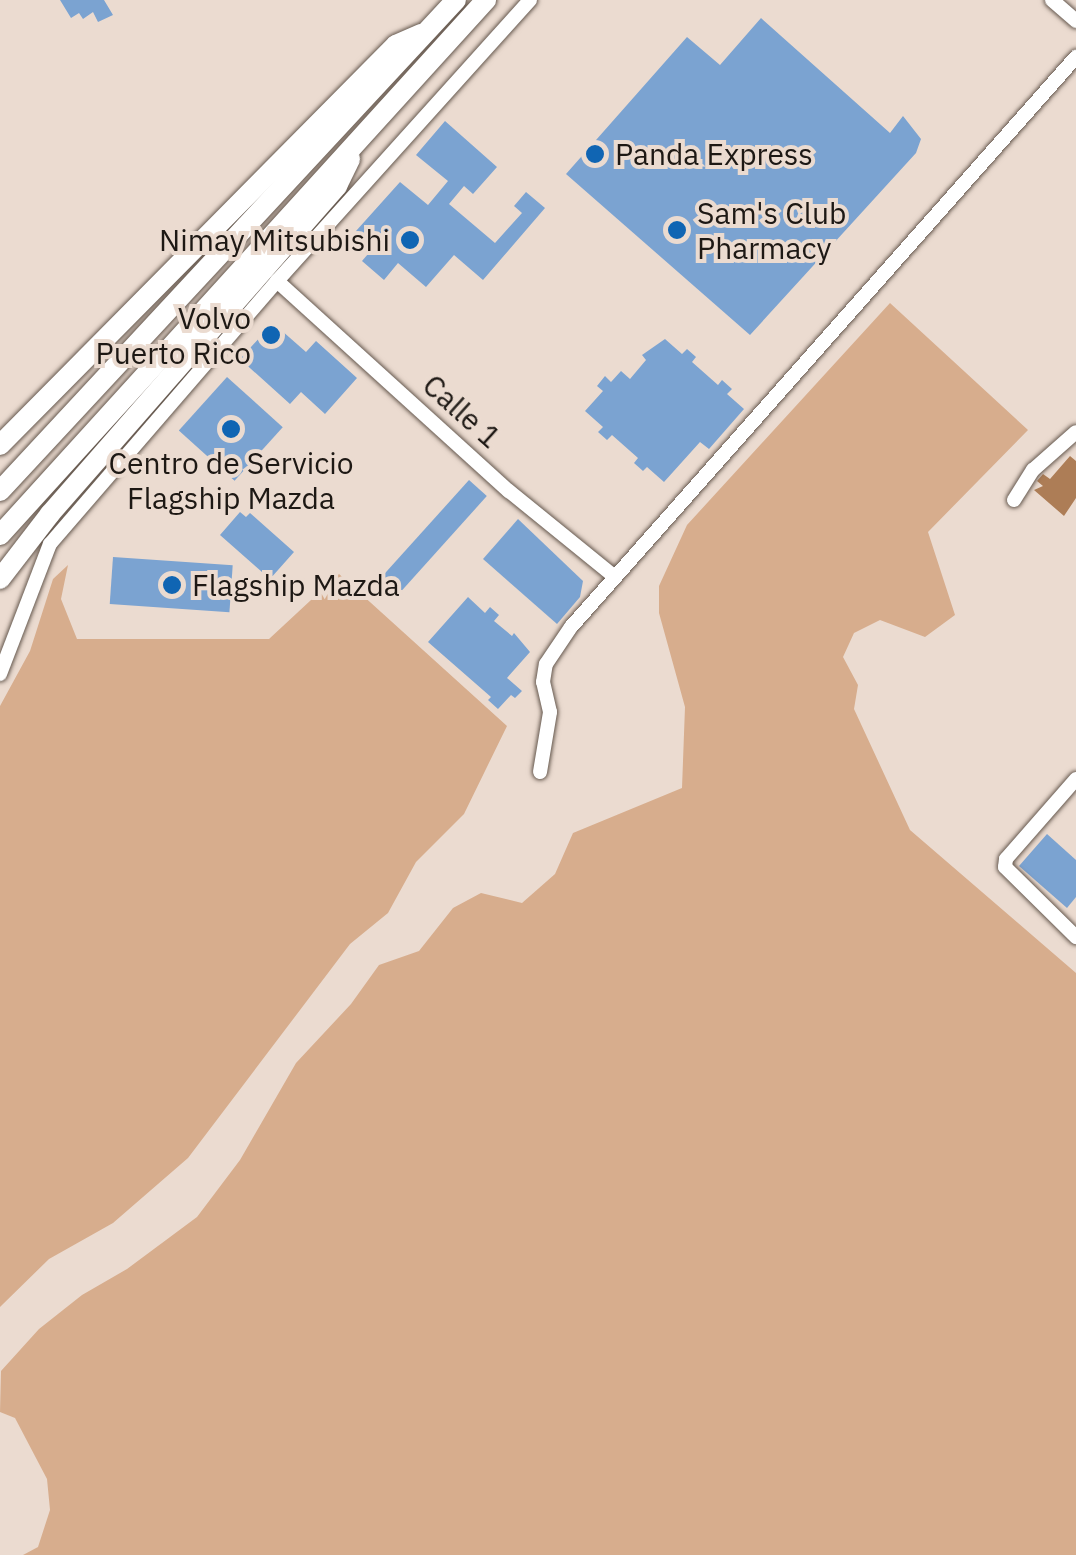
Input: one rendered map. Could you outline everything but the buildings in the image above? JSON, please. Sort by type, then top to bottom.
[{"type":"highway","points":[[0,491],[456,0]]},
{"type":"highway","points":[[0,534],[486,0]]},
{"type":"highway","points":[[4,445],[396,45],[428,32]]},
{"type":"highway","points":[[0,579],[50,514],[337,186],[358,140]]},
{"type":"highway","points":[[0,599],[19,559]]},
{"type":"street","points":[[0,674],[19,635],[50,544],[277,281],[530,0]]},
{"type":"street","points":[[1052,0],[1076,21]]},
{"type":"street","points":[[540,772],[550,712],[543,682],[546,664],[615,578],[1076,56]]},
{"type":"street","name":"Calle 1","points":[[277,281],[509,491],[615,578]]},
{"type":"street","points":[[1014,500],[1033,470],[1076,432]]},
{"type":"street","points":[[1076,779],[1006,859],[1005,868],[1076,937]]},
{"type":"shaded area","points":[[890,303],[1028,430],[928,532],[955,615],[925,637],[880,620],[854,633],[843,657],[858,685],[854,709],[910,830],[1076,973],[1076,1555],[23,1555],[38,1547],[50,1510],[47,1479],[15,1418],[0,1412],[1,1371],[39,1329],[82,1295],[127,1269],[197,1217],[240,1160],[296,1063],[351,1004],[379,965],[419,951],[453,908],[481,893],[522,903],[555,874],[573,833],[682,788],[685,707],[659,613],[659,586],[687,525]]},
{"type":"shaded area","points":[[1070,456],[1076,461],[1076,498],[1064,516],[1034,490],[1043,486],[1037,481],[1043,474],[1050,479]]},
{"type":"shaded area","points":[[68,565],[61,599],[77,639],[269,639],[339,574],[507,726],[464,814],[416,862],[388,913],[350,944],[188,1158],[113,1223],[49,1259],[0,1307],[0,706],[30,651],[53,579]]},
{"type":"place","name":"Panda Express","points":[[595,154]]},
{"type":"place","name":"Sam's Club Pharmacy","points":[[677,230]]},
{"type":"place","name":"Nimay Mitsubishi","points":[[410,240]]},
{"type":"place","name":"Volvo Puerto Rico","points":[[271,335]]},
{"type":"place","name":"Centro de Servicio Flagship Mazda","points":[[231,429]]},
{"type":"place","name":"Flagship Mazda","points":[[172,585]]}]
